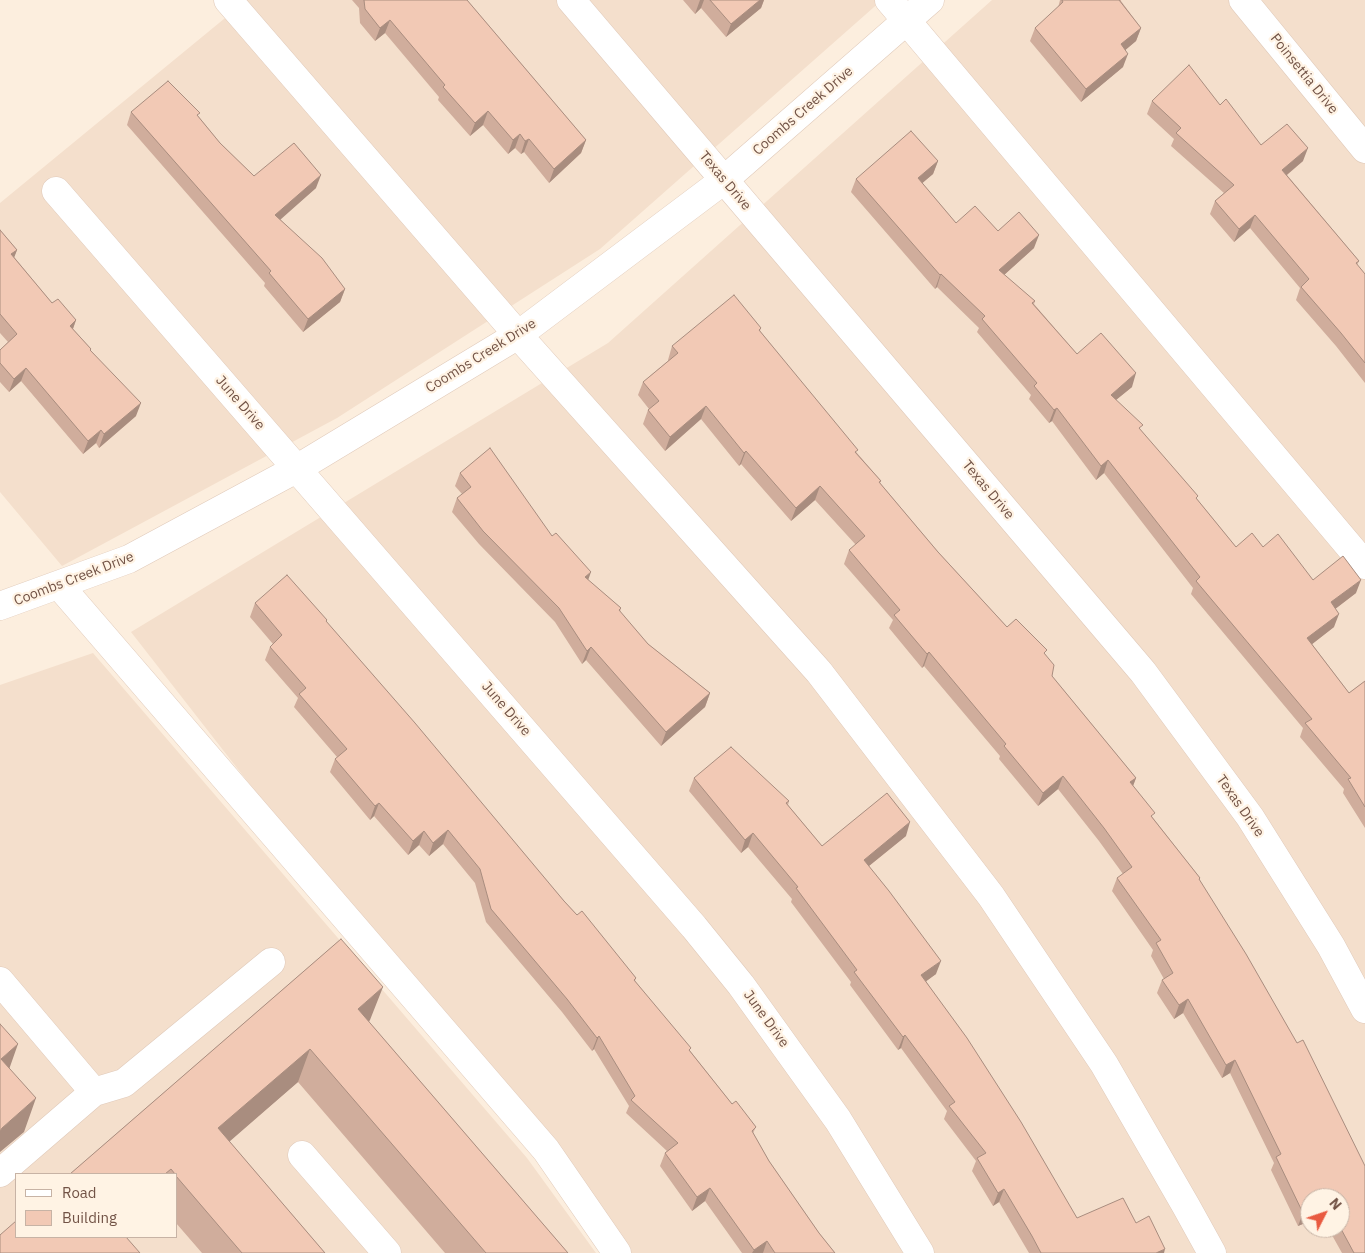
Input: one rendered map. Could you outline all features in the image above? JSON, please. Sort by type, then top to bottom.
[{"type":"street","points":[[228,0],[518,336],[819,672],[991,896],[1104,1064],[1212,1253]]},
{"type":"street","name":"Texas Drive","points":[[571,0],[1143,672],[1250,817],[1331,946],[1365,1009]]},
{"type":"street","points":[[890,0],[1365,565]]},
{"type":"street","name":"Coombs Creek Drive","points":[[0,606],[129,559],[298,468],[518,336],[724,180],[930,0]]},
{"type":"street","name":"Poinsettia Drive","points":[[1243,0],[1365,149]]},
{"type":"street","name":"June Drive","points":[[56,191],[298,468],[741,984],[838,1120],[920,1253]]},
{"type":"street","points":[[59,585],[546,1150],[617,1253]]},
{"type":"street","points":[[0,1173],[94,1092],[124,1084],[271,962]]},
{"type":"street","points":[[0,981],[94,1092]]},
{"type":"street","points":[[302,1155],[387,1253]]},
{"type":"shaded area","points":[[247,0],[882,0],[600,249],[337,418],[62,566],[0,492],[0,203]]},
{"type":"shaded area","points":[[992,0],[1365,0],[1365,1253],[615,1253],[131,632],[608,343]]},
{"type":"shaded area","points":[[93,653],[527,1158],[596,1253],[0,1253],[0,685]]},
{"type":"building","points":[[364,0],[467,0],[586,140],[554,169],[529,139],[525,141],[520,134],[513,140],[488,111],[475,123],[443,87],[445,85],[390,20],[380,28],[365,9]]},
{"type":"building","points":[[710,0],[760,0],[731,24]]},
{"type":"building","points":[[1062,0],[1119,0],[1141,28],[1121,44],[1128,54],[1086,89],[1035,28],[1063,2]]},
{"type":"building","points":[[1189,65],[1220,105],[1226,99],[1261,145],[1287,124],[1308,148],[1282,170],[1359,261],[1356,263],[1365,274],[1365,363],[1301,287],[1309,279],[1255,215],[1239,229],[1215,201],[1234,185],[1176,133],[1181,128],[1152,101]]},
{"type":"building","points":[[168,81],[200,113],[197,115],[220,143],[254,176],[294,143],[321,175],[275,215],[322,258],[345,289],[308,319],[269,273],[271,271],[131,112]]},
{"type":"building","points":[[911,131],[938,161],[918,178],[956,223],[975,206],[998,231],[1019,212],[1039,235],[999,270],[1035,301],[1032,303],[1077,354],[1101,333],[1136,373],[1111,395],[1143,425],[1139,428],[1198,496],[1196,498],[1236,547],[1252,533],[1263,547],[1278,534],[1313,580],[1343,556],[1361,580],[1331,602],[1339,614],[1307,638],[1349,693],[1365,681],[1365,807],[1348,779],[1351,778],[1305,723],[1312,719],[1196,581],[1200,577],[1108,460],[1101,466],[1057,408],[1054,410],[1034,386],[1037,383],[982,319],[985,316],[940,275],[856,179]]},
{"type":"building","points":[[0,230],[17,250],[11,254],[52,303],[58,299],[76,320],[70,326],[90,350],[141,403],[104,434],[101,430],[88,441],[26,368],[14,379],[0,363],[0,350],[17,334],[0,314]]},
{"type":"building","points":[[734,295],[761,328],[759,330],[858,450],[855,452],[938,552],[1007,627],[1016,619],[1047,650],[1044,653],[1054,665],[1052,676],[1136,778],[1130,782],[1155,813],[1151,816],[1200,878],[1297,1043],[1303,1040],[1365,1166],[1365,1253],[1354,1253],[1346,1238],[1350,1238],[1350,1188],[1300,1188],[1300,1207],[1276,1157],[1281,1154],[1235,1060],[1226,1065],[1188,999],[1179,1005],[1162,980],[1173,973],[1156,943],[1161,940],[1117,878],[1132,867],[1063,776],[1043,793],[1004,746],[1006,744],[929,652],[927,654],[894,615],[900,610],[849,550],[865,536],[820,486],[796,508],[746,451],[744,453],[706,406],[670,437],[648,410],[659,401],[643,382],[678,353],[672,346]]},
{"type":"building","points":[[490,448],[552,536],[556,533],[591,572],[585,577],[621,608],[619,610],[648,644],[710,693],[666,732],[591,647],[587,651],[559,608],[483,531],[457,498],[471,487],[460,473]]},
{"type":"building","points":[[287,575],[415,723],[564,901],[577,915],[582,911],[636,978],[634,980],[691,1048],[689,1050],[732,1104],[736,1101],[756,1127],[752,1131],[769,1161],[835,1253],[775,1253],[767,1241],[754,1250],[710,1188],[697,1197],[665,1153],[678,1143],[631,1100],[635,1096],[599,1036],[597,1038],[567,999],[491,909],[480,869],[448,830],[433,843],[424,831],[413,841],[379,803],[375,806],[335,759],[347,749],[299,694],[306,688],[270,647],[282,635],[255,603]]},
{"type":"building","points":[[731,747],[789,801],[786,803],[822,846],[887,793],[910,822],[864,860],[941,961],[921,975],[967,1038],[1021,1122],[1077,1218],[1123,1198],[1136,1223],[1149,1216],[1165,1249],[1156,1253],[1041,1253],[1004,1189],[998,1193],[977,1158],[986,1153],[949,1106],[955,1102],[905,1035],[903,1037],[854,972],[857,970],[796,888],[798,887],[753,833],[745,840],[694,778]]},
{"type":"building","points":[[341,939],[383,987],[358,1009],[568,1253],[486,1253],[310,1049],[218,1128],[325,1253],[242,1253],[178,1178],[178,1173],[174,1173],[171,1169],[166,1173],[71,1173]]},
{"type":"building","points":[[0,1024],[18,1044],[1,1059],[36,1098],[0,1131]]},
{"type":"building","points":[[15,1222],[15,1238],[127,1238],[140,1253],[0,1253],[0,1235]]}]
